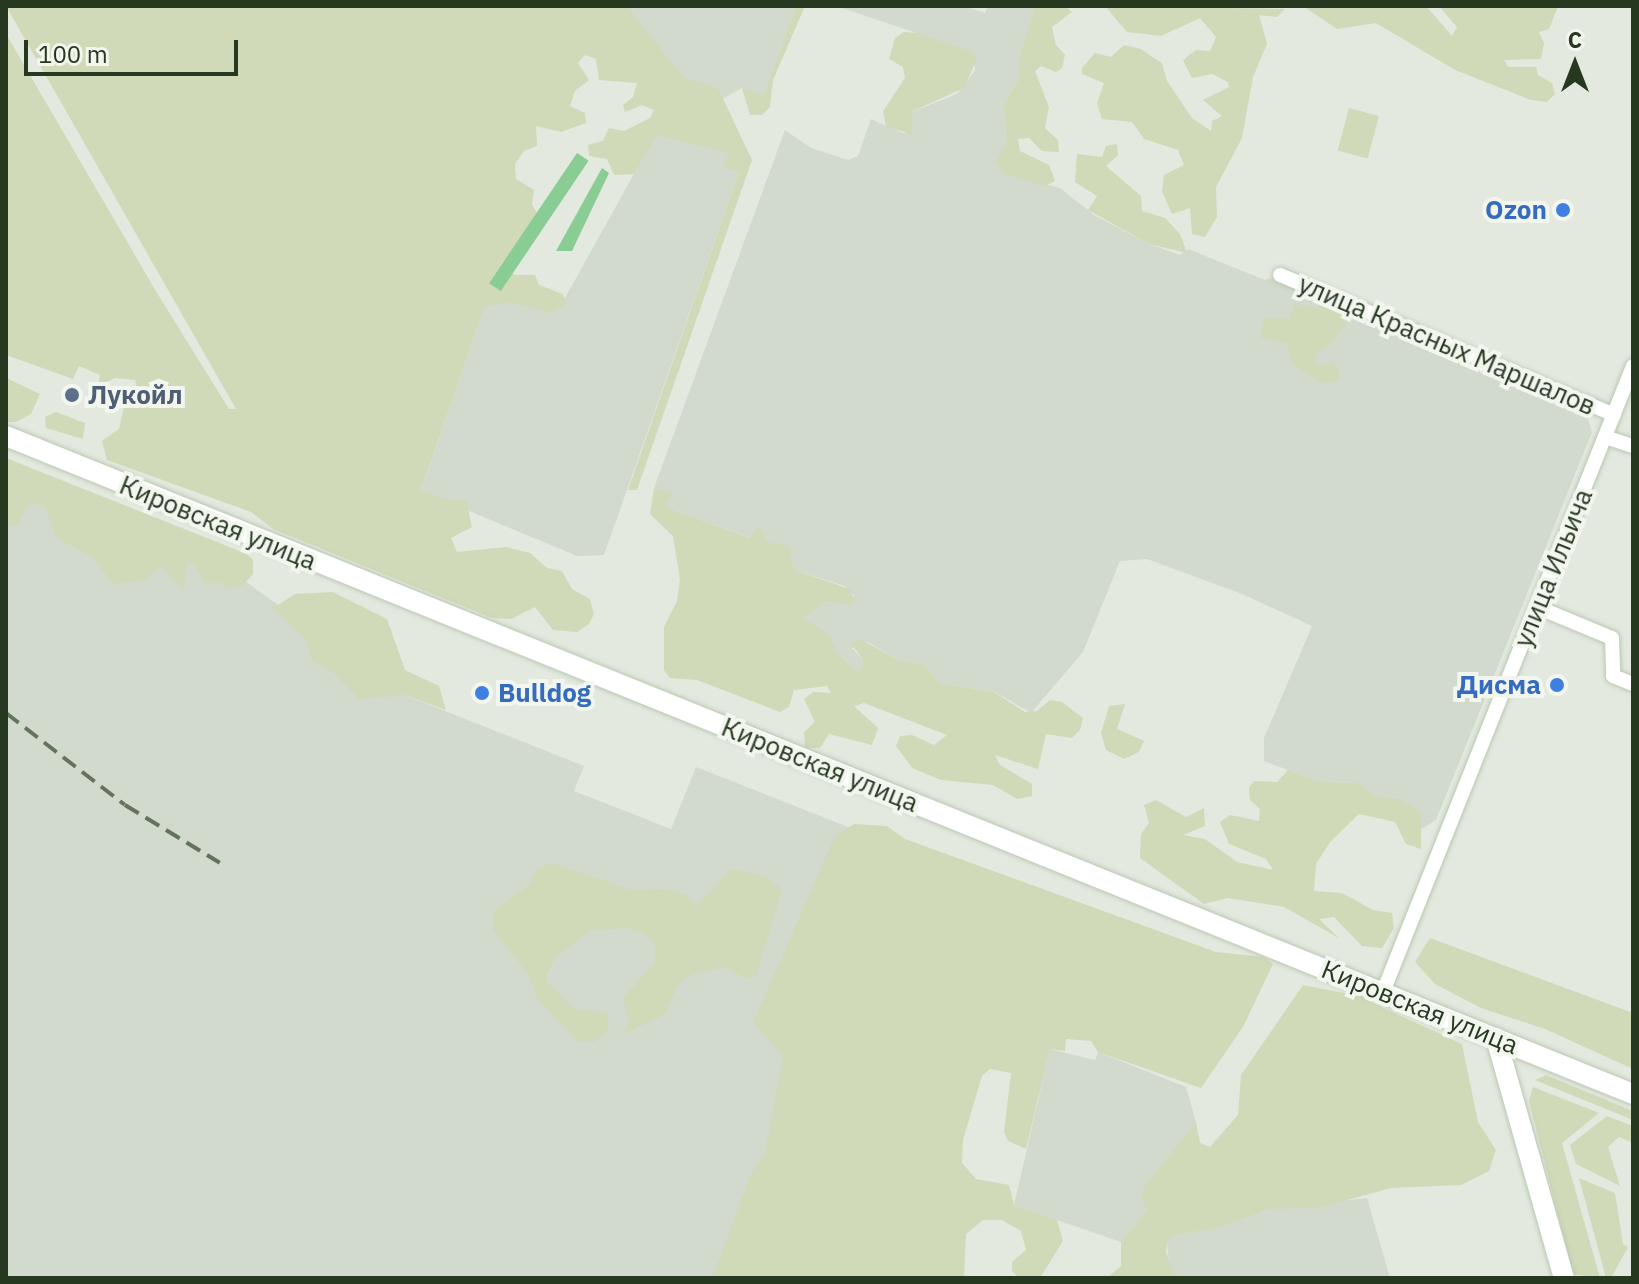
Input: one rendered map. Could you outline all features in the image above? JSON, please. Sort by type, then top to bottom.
[{"type":"main road","name":"Кировская улица","points":[[6,436],[1633,1094]]},
{"type":"main road","points":[[1496,1038],[1564,1278]]},
{"type":"street","name":"улица Красных Маршалов","points":[[1280,275],[1614,415]]},
{"type":"street","name":"улица Ильича","points":[[1383,992],[1633,366]]},
{"type":"street","name":"улица Красных Маршалов","points":[[1605,437],[1633,446]]},
{"type":"street","points":[[1537,607],[1612,638],[1613,676],[1633,684]]},
{"type":"shaded area","points":[[6,6],[627,6],[683,77],[718,88],[752,160],[637,490],[628,490],[739,172],[723,166],[729,153],[656,136],[634,174],[614,175],[607,159],[589,156],[588,145],[603,141],[609,128],[624,131],[650,118],[654,110],[642,105],[625,112],[623,105],[633,97],[637,83],[599,80],[596,59],[585,55],[578,63],[589,80],[575,91],[570,106],[585,113],[586,123],[561,132],[536,126],[537,146],[524,151],[515,164],[516,179],[534,190],[532,205],[538,214],[524,234],[518,259],[507,267],[515,275],[535,275],[539,285],[563,294],[565,304],[550,313],[512,302],[485,306],[421,490],[447,500],[466,500],[472,527],[451,538],[457,552],[506,547],[530,553],[547,568],[562,571],[572,589],[590,599],[594,614],[589,624],[577,632],[553,630],[535,607],[511,619],[492,618],[273,529],[251,512],[107,460],[102,441],[119,429],[126,398],[137,389],[135,380],[115,378],[98,386],[100,375],[79,366],[73,379],[6,355],[6,34],[157,293],[229,409],[236,409]]},
{"type":"shaded area","points":[[626,6],[796,6],[764,97],[742,88],[722,99],[718,88],[683,78]]},
{"type":"shaded area","points":[[796,6],[805,6],[773,80],[770,107],[762,115],[750,115],[742,88],[764,96]]},
{"type":"shaded area","points":[[836,6],[964,6],[985,13],[988,6],[1035,6],[1019,56],[1019,78],[1003,107],[1011,175],[1060,188],[1094,215],[1149,244],[1180,255],[1188,249],[1265,280],[1273,277],[1584,407],[1592,432],[1436,820],[1418,831],[1416,810],[1400,799],[1374,795],[1359,783],[1320,782],[1264,761],[1264,738],[1312,626],[1242,594],[1147,559],[1120,561],[1083,652],[1031,713],[995,692],[939,683],[924,664],[898,660],[868,642],[852,648],[863,660],[861,671],[855,670],[804,619],[825,602],[851,605],[854,595],[845,586],[794,570],[790,547],[767,542],[763,530],[751,538],[666,507],[671,492],[654,488],[785,130],[811,148],[848,160],[858,156],[871,119],[905,134],[914,111],[957,94],[975,70],[973,52]]},
{"type":"shaded area","points":[[1035,6],[1066,6],[1072,12],[1052,27],[1056,45],[1065,55],[1062,68],[1056,72],[1041,66],[1035,71],[1049,107],[1045,128],[1058,140],[1059,152],[1042,151],[1029,138],[1018,139],[1020,151],[1049,165],[1055,181],[1045,186],[1004,174],[996,162],[1007,141],[1003,107],[1019,78],[1019,56]]},
{"type":"shaded area","points":[[1105,6],[1285,9],[1277,17],[1259,15],[1267,44],[1253,77],[1242,138],[1216,187],[1217,217],[1205,237],[1192,234],[1190,208],[1172,214],[1162,191],[1164,175],[1184,165],[1178,150],[1144,139],[1132,122],[1102,119],[1097,103],[1104,83],[1082,74],[1082,68],[1095,53],[1111,57],[1124,45],[1141,49],[1162,63],[1167,81],[1192,118],[1211,131],[1212,121],[1222,116],[1203,100],[1229,87],[1228,82],[1212,74],[1192,78],[1183,60],[1196,50],[1210,51],[1216,37],[1200,18],[1161,36],[1127,32]]},
{"type":"shaded area","points":[[1303,6],[1426,6],[1452,36],[1457,27],[1439,6],[1558,6],[1549,29],[1539,32],[1544,43],[1541,59],[1504,60],[1508,67],[1536,67],[1538,75],[1552,83],[1555,94],[1547,102],[1531,100],[1455,70],[1376,23],[1337,29]]},
{"type":"shaded area","points":[[904,32],[917,33],[974,52],[976,61],[964,88],[913,111],[912,135],[886,126],[883,111],[905,78],[903,67],[889,59],[895,38]]},
{"type":"shaded area","points":[[1349,108],[1379,116],[1368,159],[1338,151]]},
{"type":"shaded area","points":[[655,136],[730,153],[739,172],[604,555],[577,556],[421,491],[485,306],[505,283],[565,298]]},
{"type":"shaded area","points":[[1117,144],[1118,155],[1106,166],[1141,196],[1142,211],[1165,218],[1180,234],[1187,253],[1149,244],[1088,210],[1097,196],[1075,182],[1077,154],[1102,157],[1106,146]]},
{"type":"shaded area","points":[[577,153],[589,161],[501,291],[489,283]]},
{"type":"shaded area","points":[[602,168],[609,173],[572,251],[556,251]]},
{"type":"shaded area","points":[[1328,300],[1348,310],[1349,318],[1333,342],[1316,354],[1315,362],[1324,366],[1333,360],[1340,372],[1337,381],[1321,383],[1293,364],[1286,343],[1260,337],[1265,318],[1290,319],[1294,304],[1319,308]]},
{"type":"shaded area","points":[[6,378],[40,394],[31,414],[16,422],[6,422]]},
{"type":"shaded area","points":[[56,412],[85,423],[83,439],[46,428],[45,417]]},
{"type":"shaded area","points":[[6,458],[247,554],[253,560],[253,574],[242,586],[227,589],[220,582],[204,584],[195,565],[187,563],[183,591],[161,566],[145,580],[114,584],[91,556],[57,538],[44,505],[29,504],[17,525],[6,527]]},
{"type":"shaded area","points":[[6,473],[232,572],[405,695],[584,766],[574,791],[671,829],[696,767],[853,829],[795,1047],[769,1173],[715,1278],[6,1278]]},
{"type":"shaded area","points":[[654,488],[672,492],[666,507],[750,538],[757,528],[763,530],[767,542],[790,546],[794,570],[850,589],[855,601],[851,605],[825,602],[804,619],[829,634],[837,652],[855,670],[861,671],[863,660],[851,643],[862,640],[898,660],[924,664],[939,683],[994,692],[1025,712],[1037,711],[1050,700],[1062,702],[1083,718],[1080,730],[1072,738],[1046,734],[1038,769],[995,755],[1000,765],[1032,784],[1032,796],[1017,799],[993,785],[941,780],[912,768],[896,746],[900,736],[912,735],[934,745],[947,735],[864,703],[854,706],[878,728],[872,745],[829,734],[820,748],[805,748],[804,732],[815,722],[804,699],[813,692],[831,693],[827,686],[794,690],[789,707],[780,712],[697,680],[670,678],[664,670],[664,627],[677,601],[680,579],[673,536],[650,514]]},
{"type":"shaded area","points":[[333,592],[387,619],[405,670],[439,686],[446,710],[405,695],[359,699],[333,672],[312,661],[306,640],[273,608],[295,594]]},
{"type":"shaded area","points":[[1125,704],[1117,729],[1144,741],[1139,752],[1124,759],[1106,750],[1101,733],[1109,706]]},
{"type":"shaded area","points":[[1288,770],[1320,782],[1359,783],[1374,795],[1400,799],[1421,812],[1421,849],[1406,844],[1395,822],[1359,814],[1330,842],[1316,864],[1314,891],[1342,893],[1373,910],[1392,913],[1394,928],[1382,948],[1362,946],[1334,917],[1319,919],[1339,938],[1284,907],[1228,898],[1204,904],[1140,858],[1141,834],[1149,823],[1144,805],[1156,800],[1186,817],[1204,808],[1205,826],[1183,835],[1205,839],[1237,862],[1273,870],[1266,859],[1229,844],[1220,822],[1230,815],[1259,821],[1260,809],[1250,800],[1249,788],[1254,781],[1277,782]]},
{"type":"shaded area","points":[[854,824],[887,826],[905,839],[1216,952],[1264,957],[1273,964],[1243,1027],[1201,1088],[1098,1052],[1091,1041],[1066,1039],[1065,1051],[1050,1049],[1026,1149],[1008,1141],[1004,1132],[1011,1073],[990,1069],[982,1076],[963,1140],[962,1163],[976,1179],[1009,1185],[1014,1205],[1057,1220],[1063,1241],[1040,1278],[1019,1278],[1012,1271],[1012,1262],[1026,1250],[1021,1231],[1002,1220],[983,1220],[966,1234],[964,1278],[712,1278],[751,1174],[765,1153],[783,1056],[753,1023],[835,836]]},
{"type":"shaded area","points":[[552,863],[631,890],[667,889],[688,896],[693,903],[701,902],[731,869],[767,877],[782,890],[756,976],[747,979],[725,967],[694,974],[678,984],[665,1014],[622,1035],[629,1021],[623,998],[654,964],[656,947],[645,934],[628,928],[591,930],[556,957],[547,973],[547,982],[574,1009],[608,1013],[608,1031],[594,1042],[579,1042],[538,1000],[529,975],[493,930],[494,911],[529,885],[536,870]]},
{"type":"shaded area","points":[[1430,938],[1633,1013],[1633,1069],[1545,1029],[1481,1008],[1435,984],[1415,962]]},
{"type":"shaded area","points":[[1303,985],[1358,996],[1462,1044],[1478,1122],[1496,1150],[1489,1171],[1461,1185],[1391,1188],[1321,1207],[1270,1209],[1219,1228],[1176,1235],[1167,1242],[1166,1252],[1176,1278],[1107,1278],[1121,1266],[1121,1242],[1147,1210],[1141,1197],[1146,1184],[1196,1122],[1200,1143],[1210,1147],[1238,1115],[1241,1075]]},
{"type":"shaded area","points":[[1050,1049],[1095,1060],[1098,1052],[1186,1087],[1196,1122],[1146,1184],[1148,1209],[1121,1242],[1014,1205]]},
{"type":"shaded area","points":[[1546,1075],[1633,1111],[1633,1120],[1535,1080]]},
{"type":"shaded area","points":[[1533,1087],[1599,1113],[1562,1143],[1600,1278],[1573,1274],[1529,1101]]},
{"type":"shaded area","points":[[1607,1116],[1633,1126],[1633,1143],[1619,1137],[1608,1147],[1620,1186],[1576,1164],[1570,1145]]},
{"type":"shaded area","points":[[1579,1178],[1615,1193],[1623,1244],[1628,1247],[1611,1278],[1606,1278]]},
{"type":"shaded area","points":[[1367,1198],[1390,1278],[1176,1278],[1169,1264],[1167,1242],[1176,1235],[1219,1228],[1270,1209]]},
{"type":"railway","points":[[6,713],[125,805],[220,863]]},
{"type":"place","name":"Ozon","points":[[1563,210]]},
{"type":"place","name":"Лукойл","points":[[72,395]]},
{"type":"place","name":"Дисма","points":[[1557,685]]},
{"type":"place","name":"Bulldog","points":[[482,693]]}]
